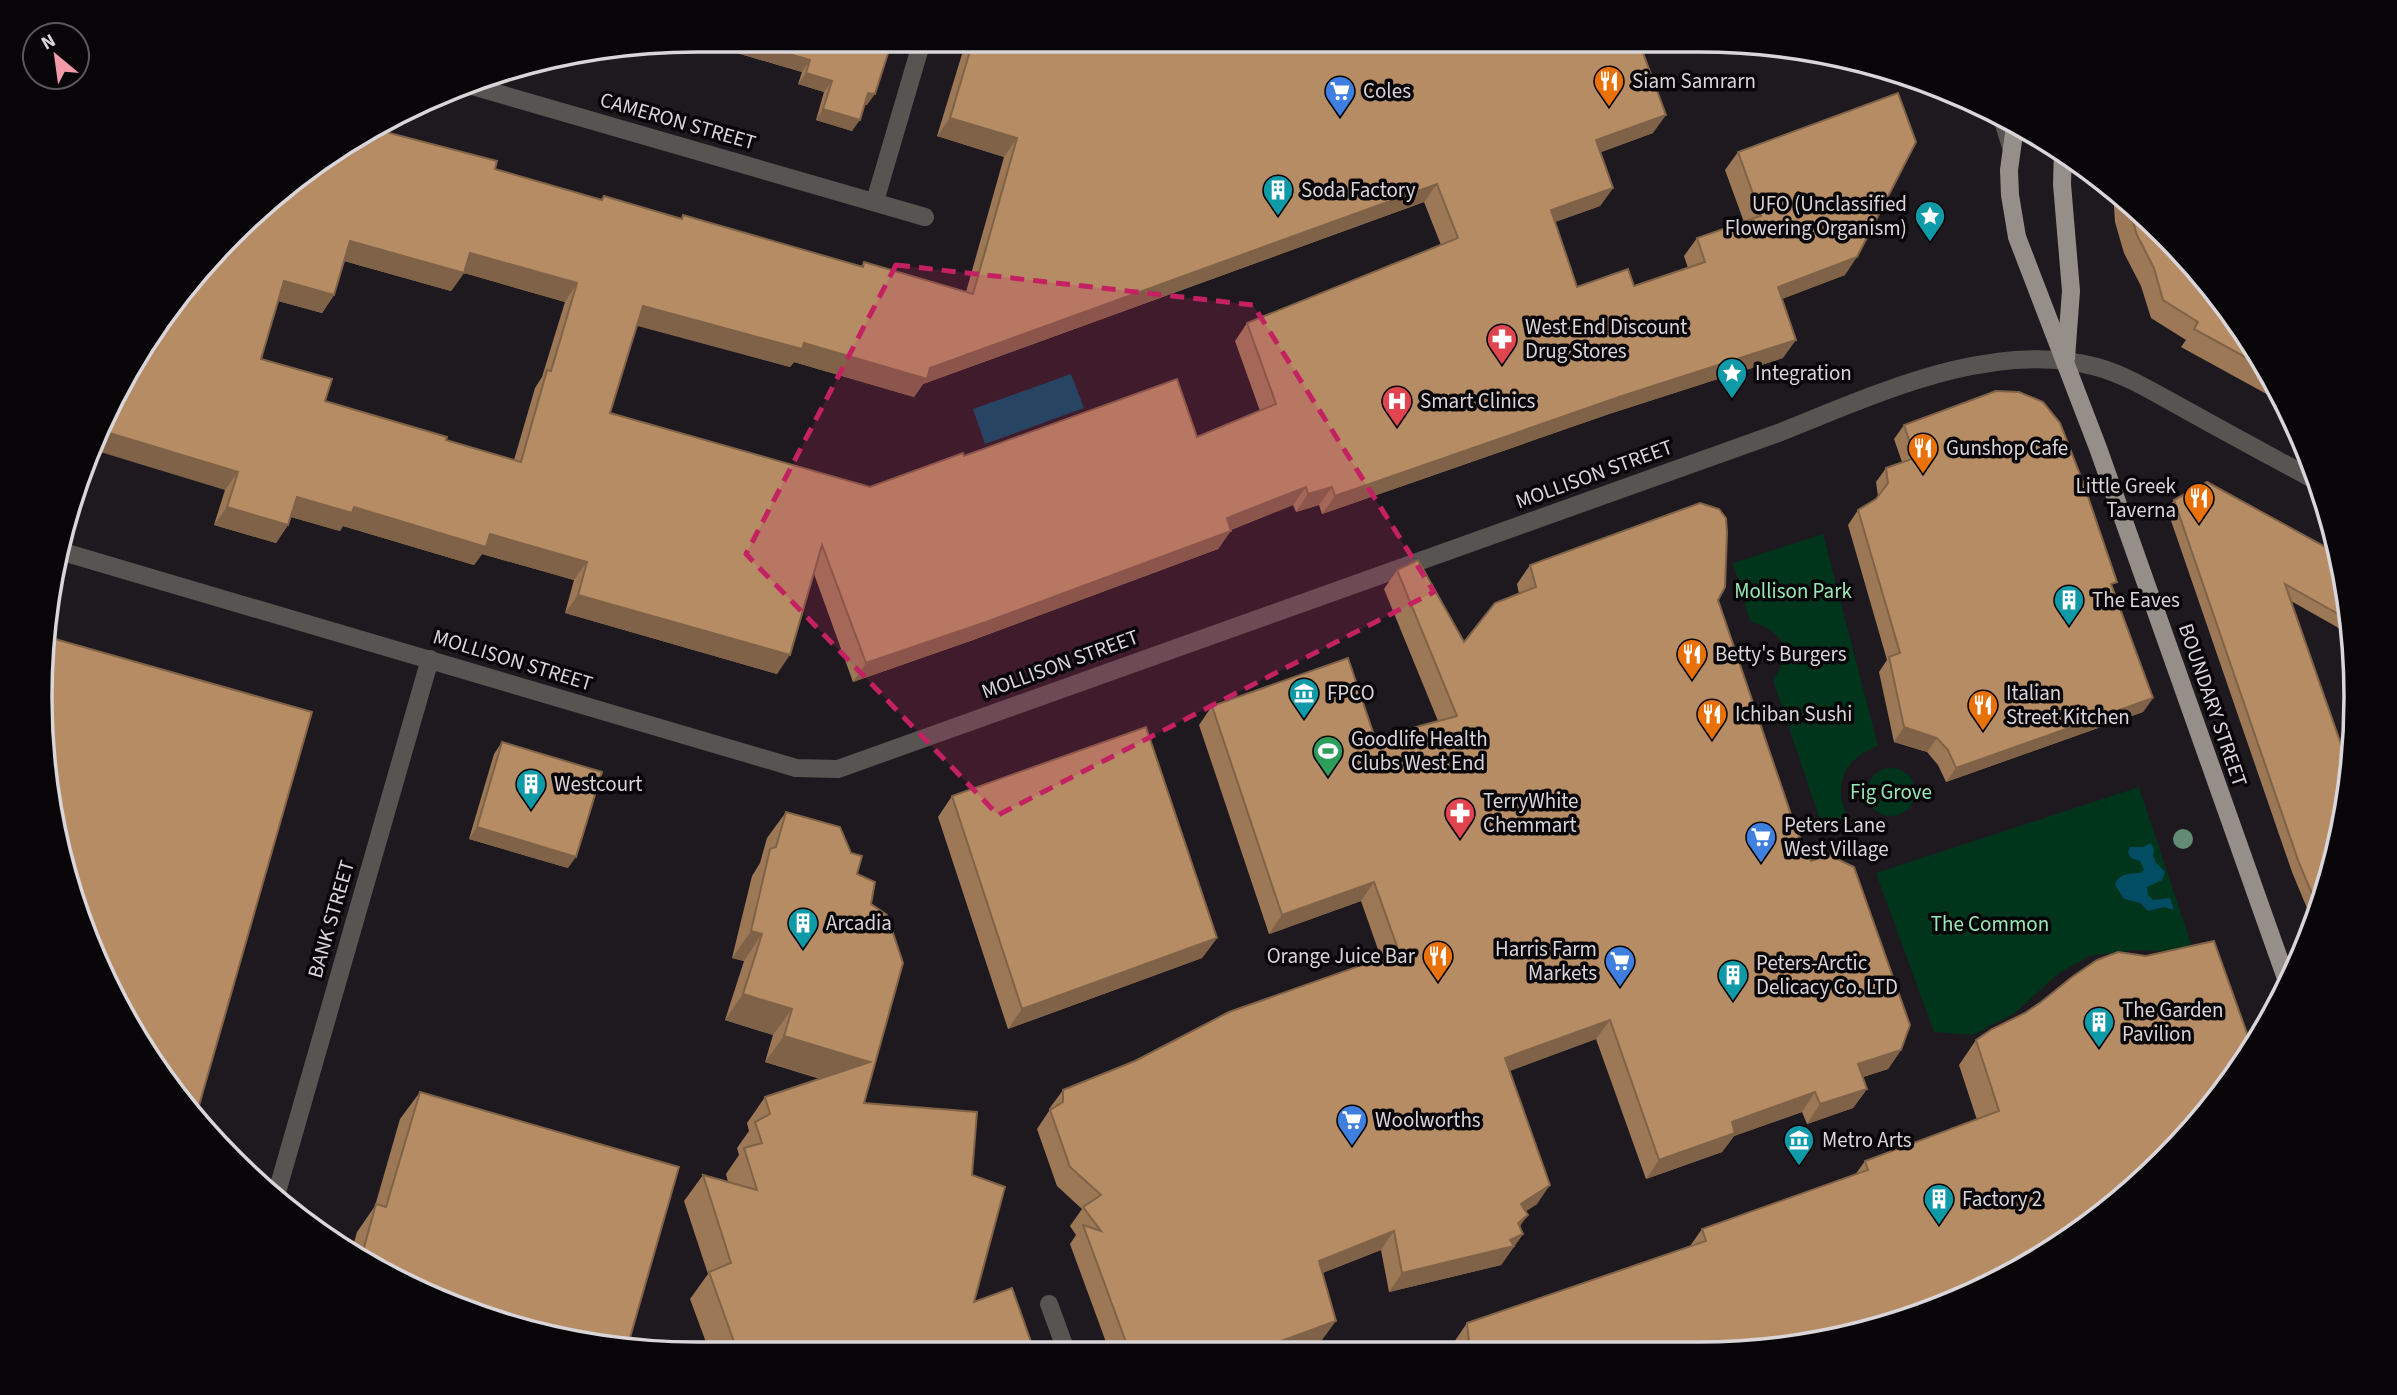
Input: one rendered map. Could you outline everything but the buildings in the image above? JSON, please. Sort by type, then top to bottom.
[{"type":"main road","name":"BOUNDARY STREET","points":[[2013,134],[2010,195],[2017,237],[2098,448],[2283,971]]},
{"type":"main road","points":[[2063,164],[2071,291],[2065,362]]},
{"type":"street","points":[[876,201],[919,52]]},
{"type":"street","name":"CAMERON STREET","points":[[484,89],[925,216]]},
{"type":"street","points":[[2006,130],[2011,147]]},
{"type":"street","name":"MOLLISON STREET","points":[[69,554],[796,768],[838,769],[1781,432],[1920,378],[1994,363],[2021,360],[2097,367],[2134,382],[2304,474]]},
{"type":"street","name":"BANK STREET","points":[[278,1187],[430,659]]},
{"type":"street","points":[[1049,1304],[1063,1342]]},
{"type":"highlighted area","points":[[896,265],[1253,305],[1434,592],[998,815],[746,554]]},
{"type":"green space","name":"Mollison Park","points":[[1823,534],[1878,746],[1856,758],[1844,776],[1841,798],[1851,822],[1824,832],[1773,680],[1783,660],[1782,643],[1771,631],[1750,621],[1733,563]]},
{"type":"green space","name":"Fig Grove","points":[[1891,768],[1908,775],[1915,792],[1908,809],[1891,816],[1874,809],[1867,792],[1874,775]]},
{"type":"green space","name":"The Common","points":[[2139,787],[2194,952],[2135,950],[2089,956],[2058,974],[2015,1013],[1973,1035],[1934,1032],[1876,873]]},
{"type":"water","points":[[1071,374],[1084,408],[985,444],[973,409]]},
{"type":"water","points":[[2151,843],[2156,863],[2165,872],[2162,880],[2147,887],[2148,895],[2153,900],[2170,898],[2174,910],[2164,907],[2148,911],[2140,903],[2124,899],[2115,885],[2122,876],[2144,870],[2140,861],[2131,858],[2128,852],[2130,847],[2143,847]]},
{"type":"place","name":"Siam Samrarn","points":[[1609,108]]},
{"type":"place","name":"Coles","points":[[1340,118]]},
{"type":"place","name":"Soda Factory","points":[[1278,217]]},
{"type":"place","name":"UFO (Unclassified Flowering Organism)","points":[[1930,243]]},
{"type":"place","name":"West End Discount Drug Stores","points":[[1502,366]]},
{"type":"place","name":"Integration","points":[[1732,400]]},
{"type":"place","name":"Smart Clinics","points":[[1397,428]]},
{"type":"place","name":"Gunshop Cafe","points":[[1923,475]]},
{"type":"place","name":"Little Greek Taverna","points":[[2199,525]]},
{"type":"place","name":"The Eaves","points":[[2069,627]]},
{"type":"place","name":"Betty's Burgers","points":[[1692,681]]},
{"type":"place","name":"FPCO","points":[[1304,720]]},
{"type":"place","name":"Italian Street Kitchen","points":[[1983,732]]},
{"type":"place","name":"Ichiban Sushi","points":[[1712,741]]},
{"type":"place","name":"Goodlife Health Clubs West End","points":[[1328,778]]},
{"type":"place","name":"Westcourt","points":[[531,811]]},
{"type":"place","name":"TerryWhite Chemmart","points":[[1460,840]]},
{"type":"place","name":"Peters Lane West Village","points":[[1761,864]]},
{"type":"place","name":"Arcadia","points":[[803,950]]},
{"type":"place","name":"Orange Juice Bar","points":[[1438,983]]},
{"type":"place","name":"Harris Farm Markets","points":[[1620,988]]},
{"type":"place","name":"Peters-Arctic Delicacy Co. LTD","points":[[1733,1002]]},
{"type":"place","name":"The Garden Pavilion","points":[[2099,1049]]},
{"type":"place","name":"Woolworths","points":[[1352,1147]]},
{"type":"place","name":"Metro Arts","points":[[1799,1167]]},
{"type":"place","name":"Factory 2","points":[[1939,1226]]}]
